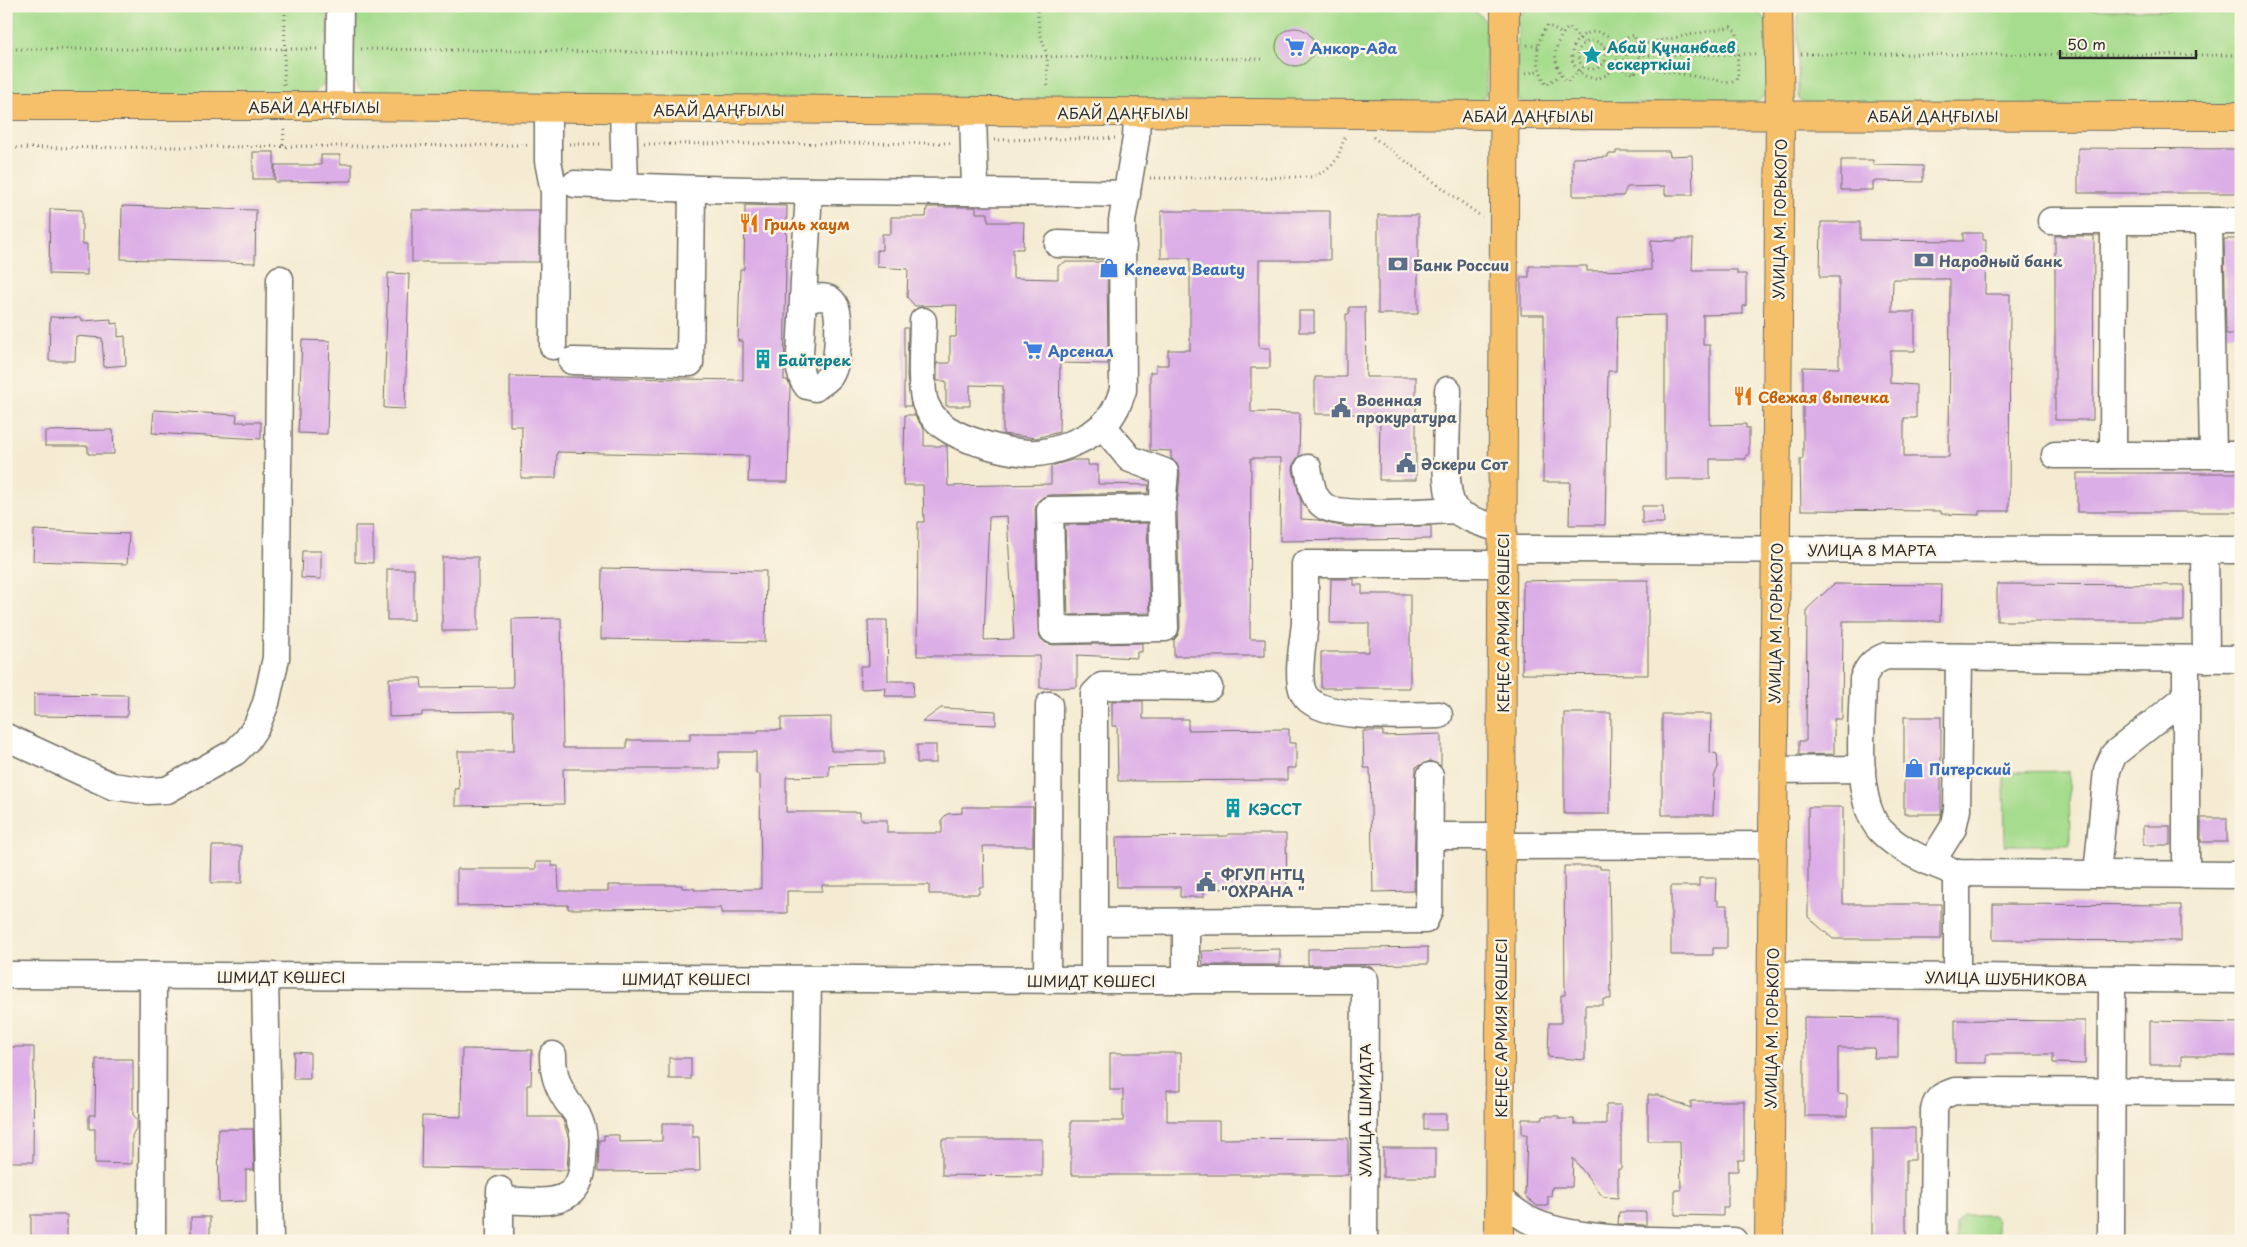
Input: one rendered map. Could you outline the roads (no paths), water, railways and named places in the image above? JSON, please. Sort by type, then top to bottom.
[{"type":"main road","name":"КЕҢЕС АРМИЯ КӨШЕСІ","points":[[1499,1241],[1506,6]]},
{"type":"main road","name":"УЛИЦА М. ГОРЬКОГО","points":[[1769,1241],[1780,115],[1778,6]]},
{"type":"main road","name":"АБАЙ ДАҢҒЫЛЫ","points":[[6,106],[339,106],[1504,115],[2241,116]]},
{"type":"street","points":[[339,106],[340,6]]},
{"type":"street","points":[[548,108],[548,160],[554,192],[562,353],[690,363],[692,189]]},
{"type":"street","points":[[623,108],[625,187]]},
{"type":"street","points":[[973,111],[975,191]]},
{"type":"street","points":[[923,321],[922,372],[925,404],[943,427],[968,440],[995,448],[1030,454],[1056,450],[1102,426],[1118,406],[1124,390],[1124,246],[1122,222],[1137,112]]},
{"type":"street","points":[[576,184],[625,187],[809,191],[975,191],[1128,186]]},
{"type":"street","points":[[803,301],[809,191]]},
{"type":"street","points":[[2051,221],[2241,221]]},
{"type":"street","points":[[2113,455],[2114,221]]},
{"type":"street","points":[[2209,221],[2213,455]]},
{"type":"street","points":[[1058,244],[1124,246]]},
{"type":"street","points":[[6,737],[112,786],[148,791],[167,790],[235,752],[247,740],[257,725],[268,696],[276,658],[280,279]]},
{"type":"street","points":[[1448,390],[1447,458],[1449,495],[1454,510]]},
{"type":"street","points":[[1102,426],[1130,460],[1165,472],[1162,508],[1165,628],[1053,630],[1050,510],[1162,508]]},
{"type":"street","points":[[2056,455],[2241,455]]},
{"type":"street","points":[[1308,468],[1315,496],[1325,508],[1348,512],[1454,510],[1464,516],[1502,548]]},
{"type":"street","name":"УЛИЦА 8 МАРТА","points":[[1439,715],[1364,716],[1317,706],[1304,695],[1300,682],[1305,623],[1305,564],[1502,548],[2241,550]]},
{"type":"street","points":[[2186,875],[2186,697],[2196,659],[2205,549]]},
{"type":"street","points":[[2241,659],[1886,656],[1876,660],[1867,667],[1863,679],[1862,769],[1862,787],[1868,811],[1881,831],[1905,850],[1957,873],[2241,875]]},
{"type":"street","points":[[1931,863],[1953,828],[1957,810],[1959,657]]},
{"type":"street","points":[[1094,980],[1094,694],[1102,686],[1209,687]]},
{"type":"street","points":[[2097,874],[2107,770],[2114,754],[2186,697]]},
{"type":"street","points":[[1047,980],[1049,705]]},
{"type":"street","points":[[1774,770],[1862,769]]},
{"type":"street","points":[[1094,922],[1425,920],[1429,911],[1430,776]]},
{"type":"street","points":[[1431,836],[1501,841],[1773,845]]},
{"type":"street","points":[[1957,873],[1958,977]]},
{"type":"street","points":[[1186,922],[1186,981]]},
{"type":"street","name":"ШМИДТ КӨШЕСІ","points":[[6,975],[1186,981],[1365,980]]},
{"type":"street","name":"УЛИЦА ШУБНИКОВА","points":[[1772,975],[2241,980]]},
{"type":"street","points":[[152,1241],[153,976]]},
{"type":"street","points":[[265,976],[270,1241]]},
{"type":"street","points":[[804,1241],[808,979]]},
{"type":"street","points":[[2111,1241],[2112,979]]},
{"type":"street","name":"УЛИЦА ШМИДТА","points":[[1364,1241],[1365,980]]},
{"type":"street","points":[[500,1241],[500,1195],[543,1201],[561,1199],[576,1190],[583,1174],[584,1130],[577,1114],[559,1089],[553,1071],[553,1055]]},
{"type":"street","points":[[1933,1241],[1934,1110],[1936,1101],[1942,1095],[1955,1092],[2241,1092]]},
{"type":"street","points":[[1499,1198],[1528,1220],[1573,1233],[1661,1239],[1734,1241]]},
{"type":"place","name":"Анкор-Ада","points":[[1295,47]]},
{"type":"place","name":"Абай Құнанбаев ескерткіші","points":[[1592,55]]},
{"type":"place","name":"Гриль хаум","points":[[749,223]]},
{"type":"place","name":"Народный банк","points":[[1924,260]]},
{"type":"place","name":"Банк России","points":[[1398,264]]},
{"type":"place","name":"Keneeva Beauty","points":[[1109,268]]},
{"type":"place","name":"Арсенал","points":[[1033,350]]},
{"type":"place","name":"Байтерек","points":[[763,359]]},
{"type":"place","name":"Свежая выпечка","points":[[1743,396]]},
{"type":"place","name":"Военная прокуратура","points":[[1341,408]]},
{"type":"place","name":"Әскери Сот","points":[[1406,463]]},
{"type":"place","name":"Питерский","points":[[1914,768]]},
{"type":"place","name":"КЭССТ","points":[[1233,808]]},
{"type":"place","name":"ФГУП НТЦ \"ОХРАНА \"","points":[[1206,882]]}]
